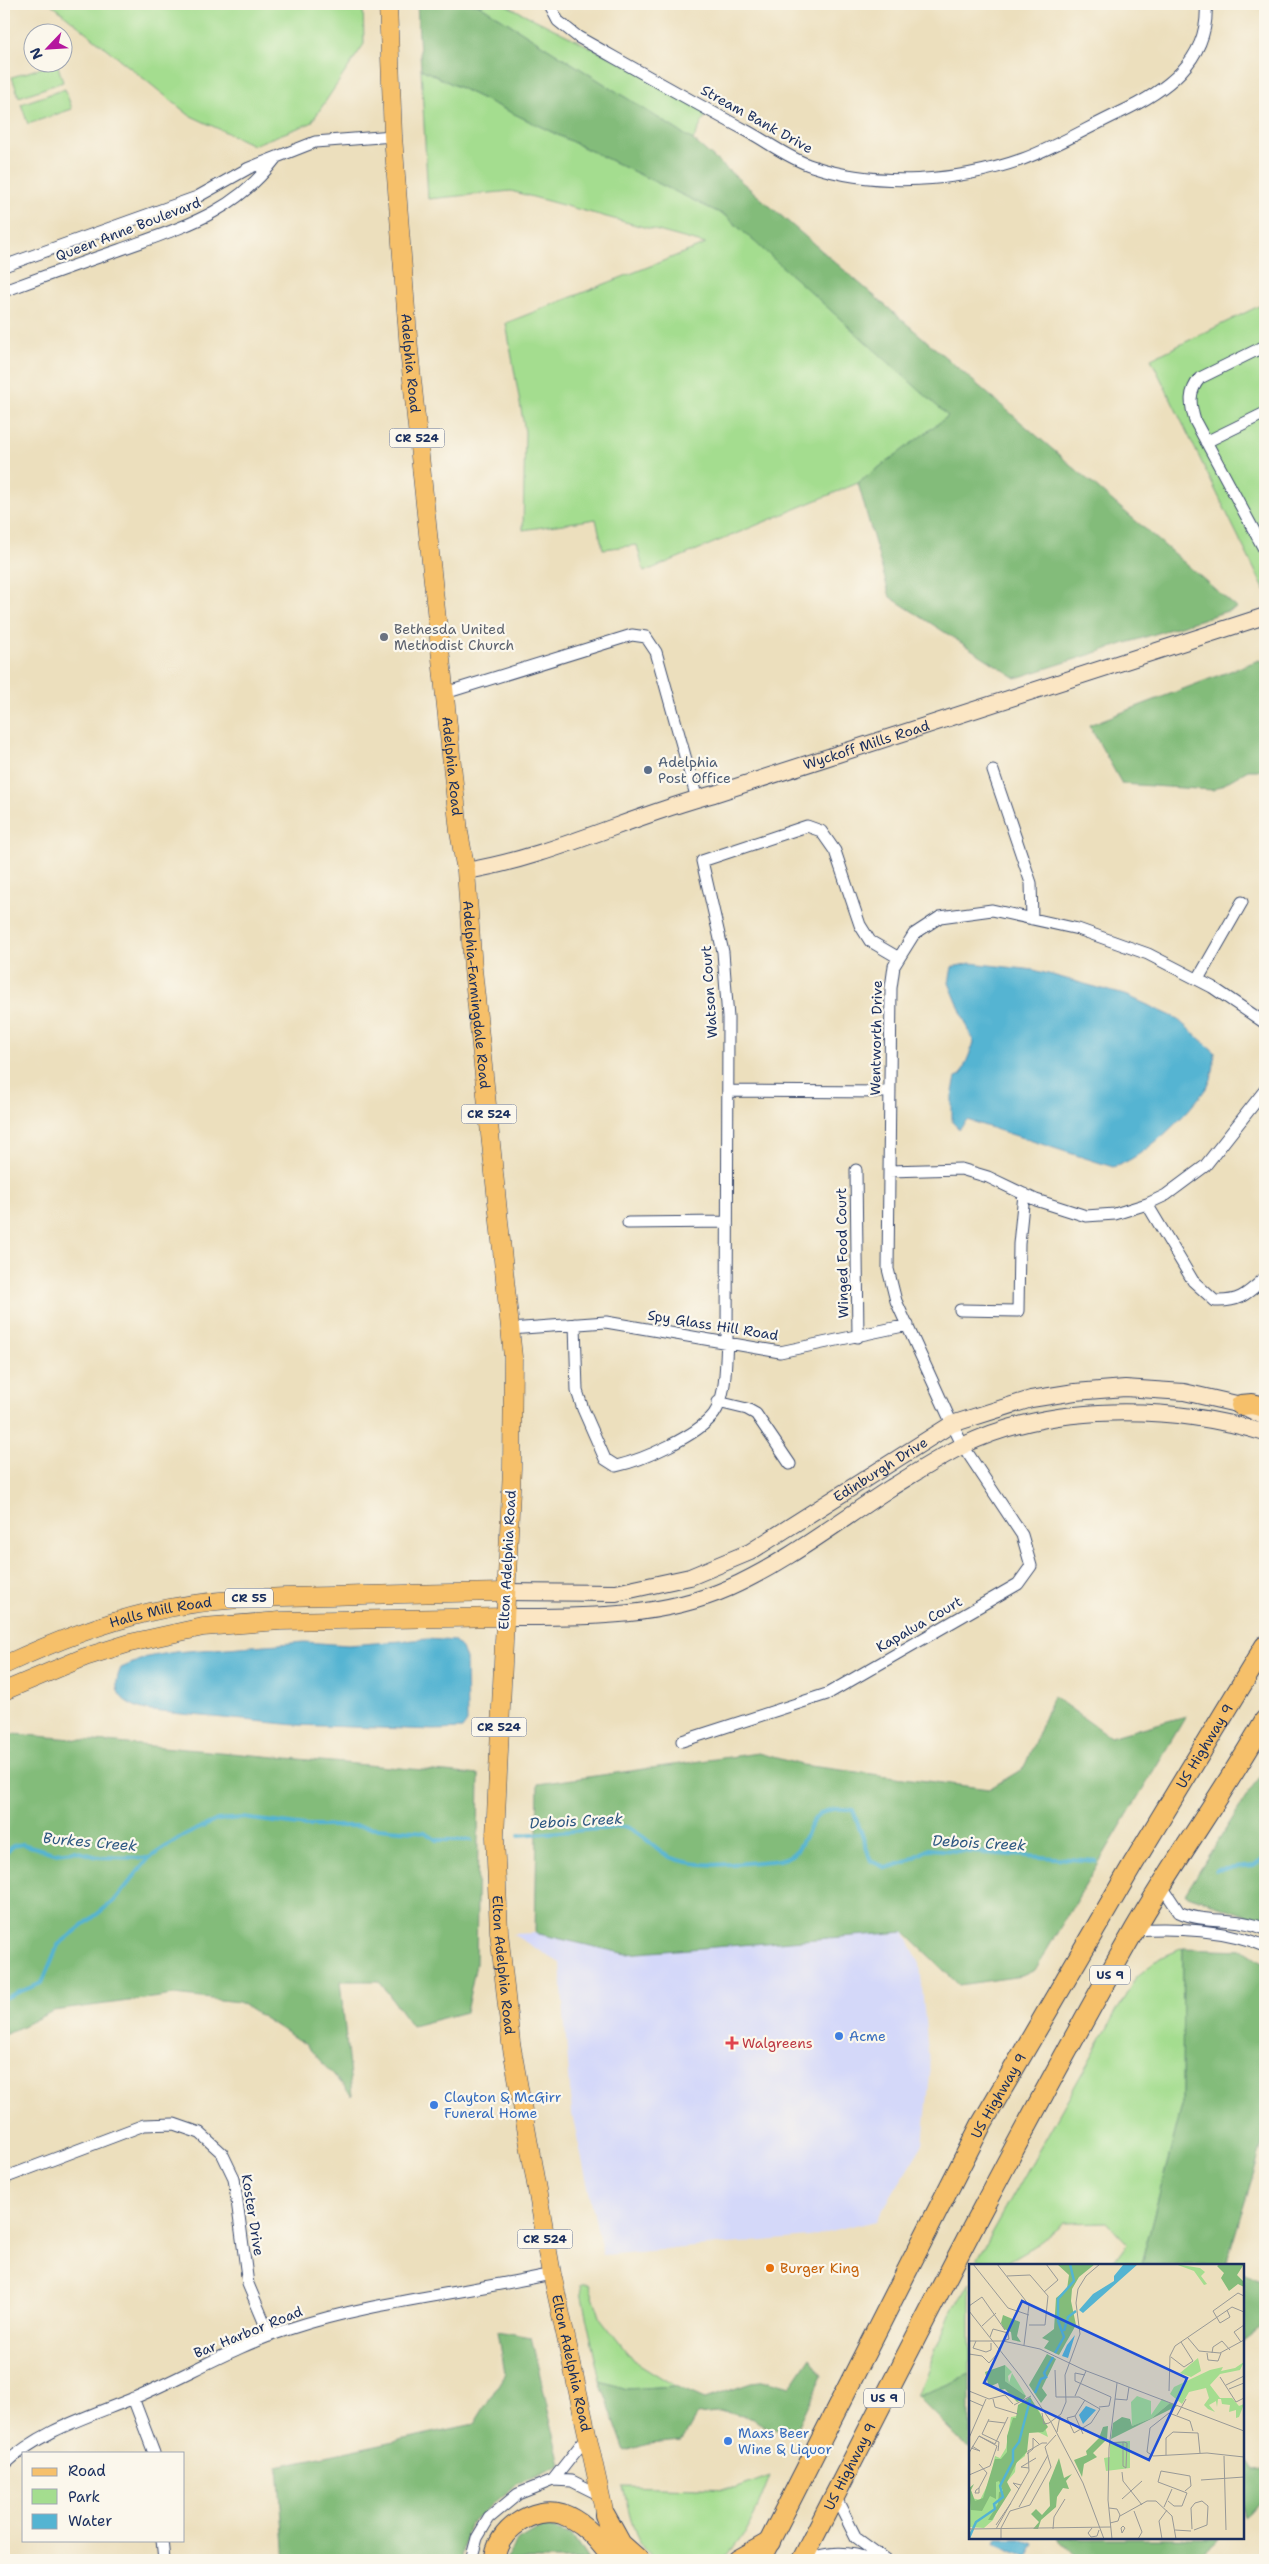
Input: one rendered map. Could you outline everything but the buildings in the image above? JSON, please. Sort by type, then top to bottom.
[{"type":"highway","points":[[1241,1405],[1252,1404],[1265,1407]]},
{"type":"highway","name":"US Highway 9","points":[[760,2560],[981,2125],[1133,1864],[1265,1646]]},
{"type":"highway","name":"US Highway 9","points":[[804,2560],[966,2236],[1161,1885],[1265,1720]]},
{"type":"highway","points":[[494,2560],[506,2532],[520,2521],[541,2514],[562,2514],[582,2525],[601,2543],[613,2560]]},
{"type":"highway","points":[[604,2516],[621,2544],[639,2560]]},
{"type":"highway","points":[[738,2560],[770,2542]]},
{"type":"main road","name":"Adelphia Road","points":[[388,4],[393,136],[414,410],[459,832],[466,871]]},
{"type":"main road","name":"Wyckoff Mills Road","points":[[466,871],[534,856],[659,810],[1265,616]]},
{"type":"main road","name":"Adelphia-Farmingdale Road","points":[[466,871],[473,969],[513,1358]]},
{"type":"main road","name":"Elton Adelphia Road","points":[[513,1358],[512,1468],[505,1592],[496,1837],[498,1932],[511,2043],[552,2274],[604,2516],[617,2560]]},
{"type":"main road","name":"Edinburgh Drive","points":[[505,1592],[616,1593],[690,1577],[750,1552],[952,1424],[1031,1399],[1075,1392],[1117,1389],[1184,1392],[1241,1405],[1265,1417]]},
{"type":"main road","name":"Edinburgh Drive","points":[[505,1618],[593,1617],[635,1612],[698,1600],[762,1572],[894,1486],[963,1446],[1036,1422],[1078,1415],[1128,1411],[1186,1416],[1239,1425],[1265,1433]]},
{"type":"main road","name":"Halls Mill Road","points":[[4,1665],[57,1641],[97,1627],[150,1612],[201,1603],[250,1598],[505,1592]]},
{"type":"main road","name":"Halls Mill Road","points":[[4,1691],[85,1657],[156,1637],[202,1628],[280,1621],[505,1618]]},
{"type":"street","name":"Stream Bank Drive","points":[[549,4],[558,21],[578,37],[811,166],[865,177],[924,179],[978,172],[1024,158],[1143,102],[1165,88],[1184,70],[1202,41],[1206,4]]},
{"type":"street","name":"Queen Anne Boulevard","points":[[4,266],[197,197],[249,168],[276,159],[294,149],[315,142],[393,136]]},
{"type":"street","name":"Queen Anne Boulevard","points":[[4,291],[197,221],[243,193],[259,180],[276,159]]},
{"type":"street","points":[[1265,346],[1205,375],[1194,384],[1190,399],[1191,408],[1206,442],[1265,551]]},
{"type":"street","points":[[1206,442],[1265,413]]},
{"type":"street","points":[[445,694],[632,635],[646,637],[656,652],[697,799]]},
{"type":"street","points":[[993,771],[1031,883],[1032,919]]},
{"type":"street","name":"Watson Court","points":[[575,1324],[577,1391],[583,1409],[606,1459],[616,1466],[628,1463],[692,1434],[714,1414],[723,1391],[727,1343],[728,1018],[723,952],[702,862],[807,826],[822,831],[835,852],[860,925],[870,941],[899,958]]},
{"type":"street","points":[[1198,979],[1242,902]]},
{"type":"street","name":"Wentworth Drive","points":[[963,1446],[896,1301],[888,1269],[891,988],[894,966],[914,934],[940,917],[992,910],[1078,929],[1148,954],[1212,986],[1265,1023]]},
{"type":"street","points":[[889,1171],[961,1169],[988,1177],[1024,1194],[1086,1216],[1115,1214],[1147,1204],[1166,1195],[1204,1166],[1265,1090]]},
{"type":"street","points":[[728,1091],[890,1092]]},
{"type":"street","name":"Winged Food Court","points":[[856,1170],[858,1337]]},
{"type":"street","points":[[960,1310],[1018,1311],[1019,1244],[1024,1194]]},
{"type":"street","points":[[1147,1204],[1193,1281],[1214,1301],[1232,1302],[1250,1291],[1265,1278]]},
{"type":"street","points":[[628,1223],[727,1222]]},
{"type":"street","name":"Spy Glass Hill Road","points":[[510,1329],[606,1322],[780,1352],[908,1326]]},
{"type":"street","points":[[718,1402],[747,1409],[756,1414],[790,1464]]},
{"type":"street","name":"Kapalua Court","points":[[682,1741],[827,1694],[1018,1584],[1031,1566],[1022,1535],[963,1446]]},
{"type":"street","points":[[1161,1885],[1179,1912],[1183,1914],[1199,1918],[1242,1922],[1265,1929]]},
{"type":"street","points":[[1135,1930],[1163,1928],[1234,1935],[1265,1946]]},
{"type":"street","name":"Koster Drive","points":[[4,2178],[144,2125],[174,2124],[200,2133],[222,2153],[234,2178],[248,2284],[270,2336]]},
{"type":"street","name":"Bar Harbor Road","points":[[4,2465],[41,2436],[133,2398],[270,2336],[336,2315],[552,2274]]},
{"type":"street","points":[[133,2398],[154,2452]]},
{"type":"street","points":[[553,2480],[587,2437]]},
{"type":"street","points":[[471,2560],[473,2547],[482,2527],[502,2505],[518,2494],[553,2480],[572,2481],[600,2495]]},
{"type":"street","points":[[835,2496],[856,2538],[886,2560]]},
{"type":"street","points":[[162,2542],[164,2560]]},
{"type":"street","points":[[804,2560],[831,2552],[845,2552],[872,2560]]},
{"type":"shaded area","points":[[904,1932],[920,1964],[930,2074],[923,2144],[876,2221],[809,2237],[603,2255],[572,2114],[560,1963],[512,1934],[535,1933],[626,1954]]},
{"type":"green space","points":[[51,4],[363,4],[364,44],[311,123],[253,145],[189,115]]},
{"type":"green space","points":[[417,4],[478,4],[693,140],[1237,608],[1016,678],[890,597],[858,483],[948,416],[726,216],[421,69]]},
{"type":"green space","points":[[478,4],[504,4],[710,107],[693,140]]},
{"type":"green space","points":[[421,69],[726,216],[949,416],[858,483],[644,572],[637,545],[603,549],[596,519],[523,530],[525,432],[506,323],[706,244],[511,191],[428,199]]},
{"type":"green space","points":[[28,72],[60,72],[63,82],[19,97],[12,77]]},
{"type":"green space","points":[[65,89],[72,109],[28,124],[21,104]]},
{"type":"green space","points":[[1265,303],[1265,591],[1151,359]]},
{"type":"green space","points":[[1259,660],[1265,663],[1265,770],[1248,770],[1213,790],[1122,784],[1089,725]]},
{"type":"green space","points":[[1053,1696],[1110,1737],[1186,1716],[1035,1970],[1022,1976],[959,1985],[904,1932],[626,1954],[535,1933],[538,1784],[758,1753],[802,1765],[989,1789],[1024,1768]]},
{"type":"green space","points":[[4,1733],[479,1775],[476,1964],[466,2012],[412,2026],[379,1981],[340,1981],[352,2096],[306,2045],[239,2002],[174,1995],[53,2011],[4,2035]]},
{"type":"green space","points":[[1265,1767],[1265,1922],[1185,1894]]},
{"type":"green space","points":[[1183,1948],[1182,2106],[1141,2264],[1112,2264],[1127,2243],[1107,2222],[1064,2223],[1036,2245],[1007,2262],[976,2262],[1136,1977],[1160,1958]]},
{"type":"green space","points":[[1183,1948],[1244,1950],[1265,1964],[1265,2135],[1226,2264],[1141,2264],[1182,2106]]},
{"type":"green space","points":[[1244,2274],[1265,2284],[1265,2325],[1244,2341]]},
{"type":"green space","points":[[581,2284],[589,2284],[601,2319],[633,2360],[675,2386],[627,2389],[600,2381],[582,2297]]},
{"type":"green space","points":[[969,2285],[969,2375],[917,2397],[950,2314]]},
{"type":"green space","points":[[498,2331],[531,2337],[561,2465],[517,2484],[470,2523],[461,2560],[285,2560],[278,2466],[474,2424],[505,2374]]},
{"type":"green space","points":[[810,2357],[822,2376],[798,2427],[771,2430],[753,2419],[726,2412],[697,2415],[682,2441],[648,2444],[625,2451],[600,2381],[627,2389],[675,2386],[705,2399],[751,2383],[769,2381],[790,2387]]},
{"type":"green space","points":[[969,2375],[969,2449],[917,2397]]},
{"type":"green space","points":[[1244,2456],[1254,2471],[1265,2470],[1265,2498],[1244,2516]]},
{"type":"green space","points":[[770,2476],[749,2525],[733,2549],[724,2556],[708,2561],[657,2560],[649,2554],[642,2546],[633,2527],[623,2486],[735,2489]]},
{"type":"green space","points":[[544,2526],[572,2535],[588,2560],[504,2560],[519,2541]]},
{"type":"green space","points":[[1059,2539],[1217,2539],[1191,2560],[1081,2560]]},
{"type":"water","points":[[971,963],[1034,970],[1128,996],[1176,1018],[1215,1052],[1211,1079],[1207,1087],[1189,1110],[1165,1134],[1139,1154],[1113,1167],[967,1120],[959,1129],[952,1122],[952,1097],[956,1077],[961,1075],[974,1043],[949,983],[952,967]]},
{"type":"water","points":[[428,1639],[455,1641],[462,1648],[466,1659],[467,1722],[462,1729],[434,1730],[296,1725],[151,1711],[134,1706],[122,1698],[118,1692],[118,1677],[121,1668],[147,1657],[175,1652],[305,1642],[348,1645]]},
{"type":"water","points":[[997,2539],[1024,2539],[1034,2544],[1027,2558],[995,2543]]},
{"type":"waterway","name":"Debois Creek","points":[[519,1835],[626,1827],[637,1832],[670,1857],[682,1861],[708,1865],[772,1861],[787,1858],[797,1850],[813,1821],[821,1813],[834,1809],[853,1810],[871,1861],[886,1868],[906,1862],[929,1849],[1096,1861]]},
{"type":"waterway","name":"Debois Creek","points":[[4,1998],[42,1983],[58,1945],[115,1900],[149,1858],[181,1837],[217,1820],[243,1818],[306,1826],[354,1826],[425,1832],[436,1840],[471,1840]]},
{"type":"waterway","name":"Burkes Creek","points":[[4,1855],[13,1846],[22,1844],[54,1853],[75,1851],[98,1857],[149,1858]]},
{"type":"waterway","name":"Debois Creek","points":[[1216,1870],[1254,1866],[1265,1858]]},
{"type":"place","name":"Bethesda United Methodist Church","points":[[384,637]]},
{"type":"place","name":"Adelphia Post Office","points":[[648,770]]},
{"type":"place","name":"Acme","points":[[839,2036]]},
{"type":"place","name":"Walgreens","points":[[732,2043]]},
{"type":"place","name":"Clayton & McGirr Funeral Home","points":[[434,2105]]},
{"type":"place","name":"Burger King","points":[[770,2268]]},
{"type":"place","name":"Maxs Beer Wine & Liquor","points":[[728,2441]]}]
